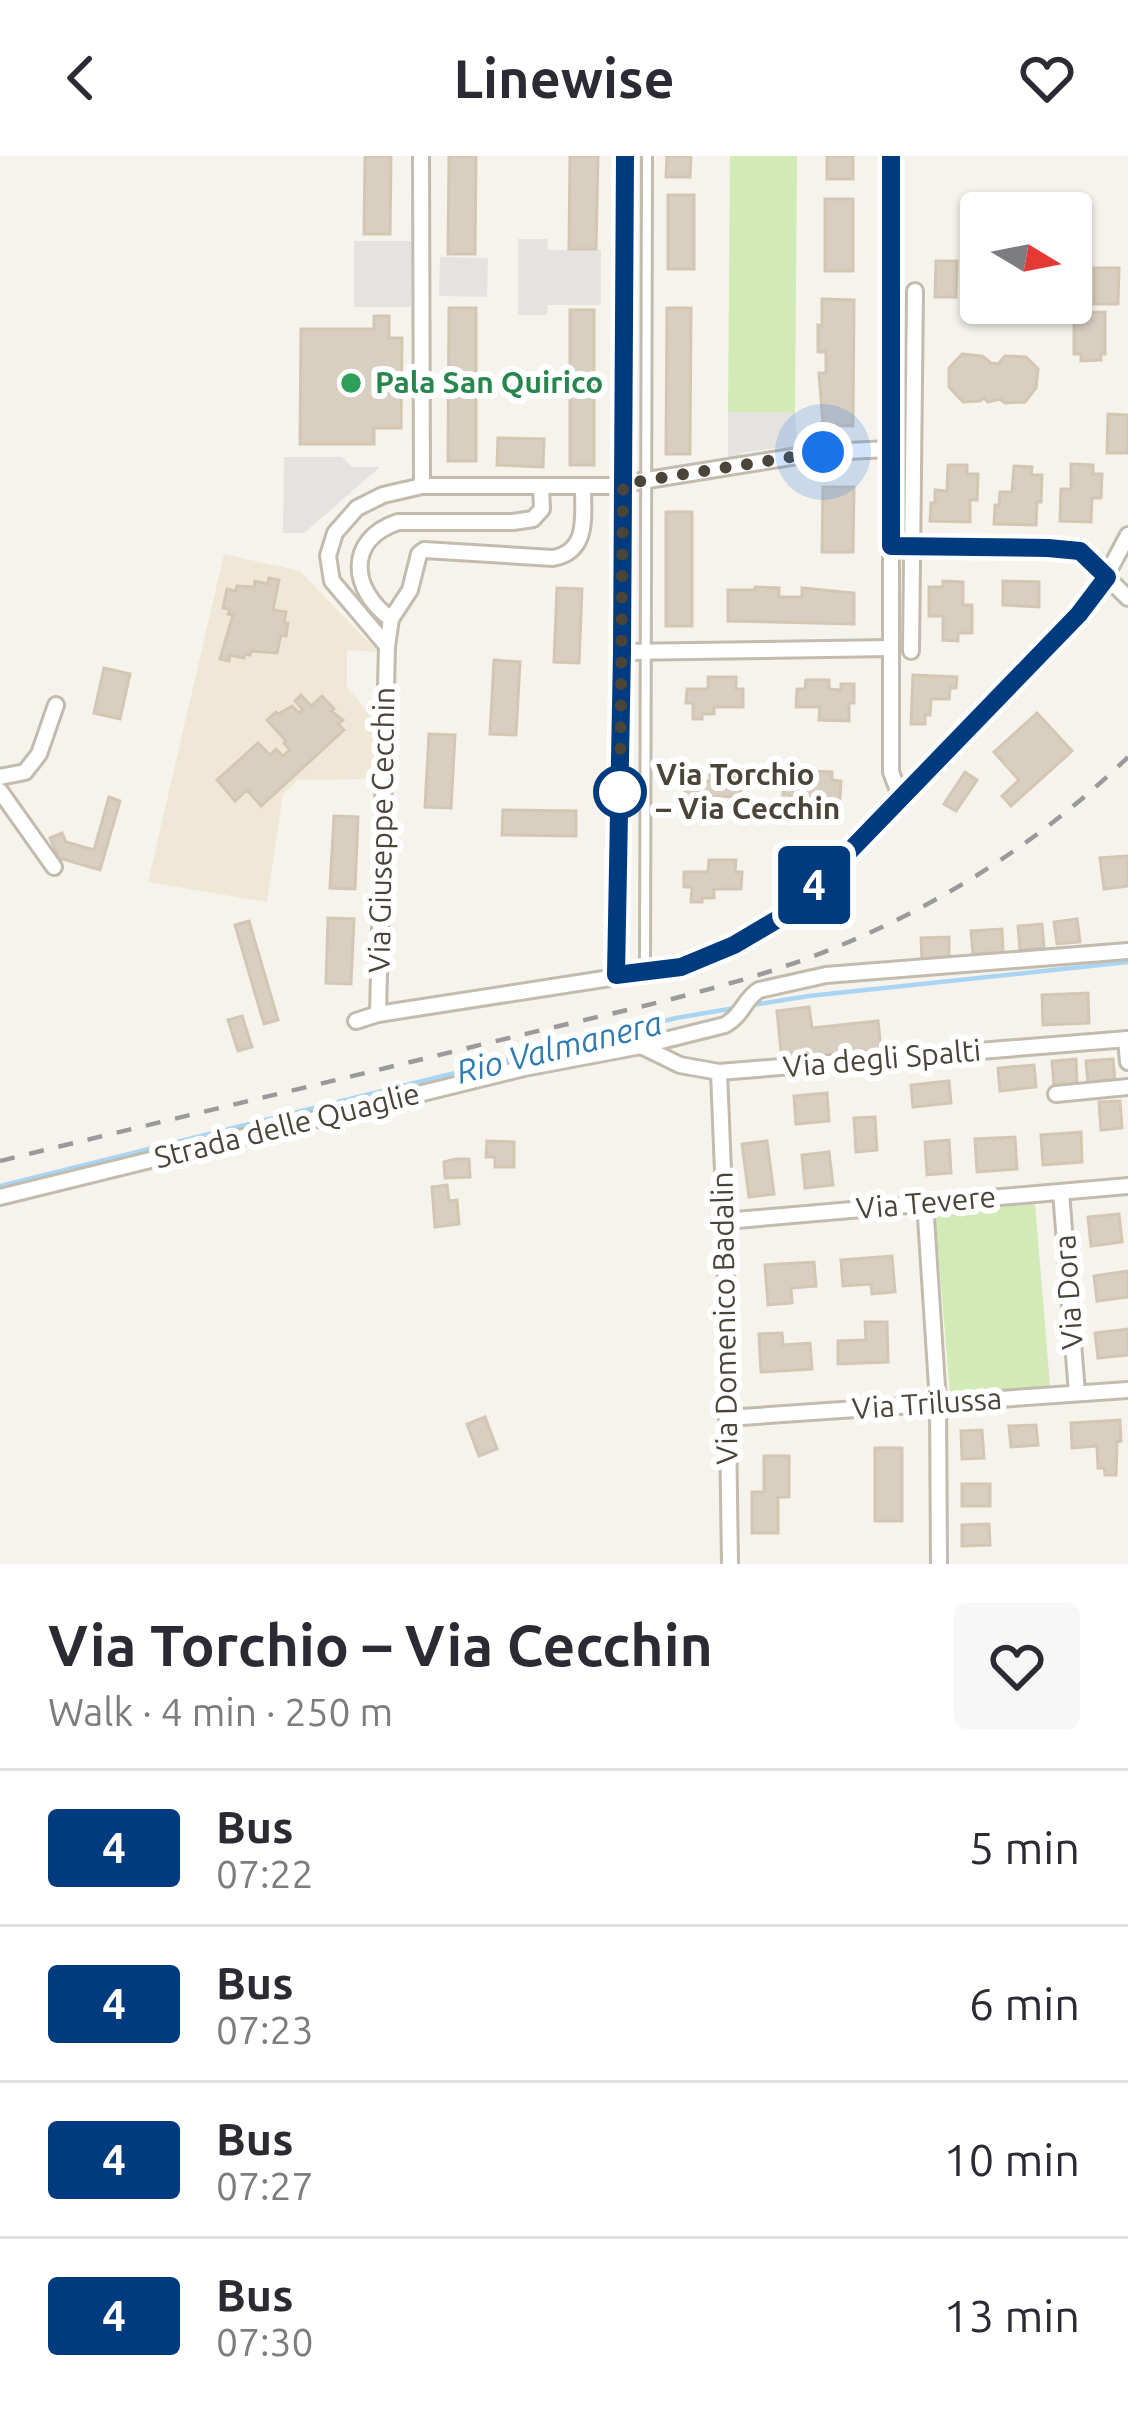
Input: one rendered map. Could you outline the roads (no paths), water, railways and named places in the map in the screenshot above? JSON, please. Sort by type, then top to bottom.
[{"type":"street","points":[[421,156],[422,487]]},
{"type":"street","points":[[616,975],[625,156]]},
{"type":"street","points":[[891,156],[891,772],[900,796]]},
{"type":"street","points":[[911,651],[915,291]]},
{"type":"street","points":[[387,646],[332,581],[328,556],[334,533],[357,508],[383,495],[422,487],[623,486],[823,452],[891,449]]},
{"type":"street","name":"Via Giuseppe Cecchin","points":[[377,1014],[391,619],[410,590],[424,550],[566,556],[576,549],[581,533],[583,487]]},
{"type":"street","points":[[391,619],[374,607],[365,592],[362,553],[368,538],[398,522],[533,519],[542,508],[541,488]]},
{"type":"street","name":"Via Giuseppe Cecchin","points":[[356,1022],[377,1014],[681,967],[734,945],[778,919],[1079,614],[1107,577],[1128,535]]},
{"type":"street","points":[[891,546],[1080,551],[1128,598]]},
{"type":"street","points":[[622,652],[891,648]]},
{"type":"street","points":[[0,777],[25,772],[40,754],[56,705]]},
{"type":"street","points":[[0,791],[54,867]]},
{"type":"street","name":"Strada delle Quaglie","points":[[0,1197],[524,1068],[725,1025],[737,1018],[759,990],[826,975],[1128,951]]},
{"type":"street","points":[[1127,1039],[1128,1063]]},
{"type":"street","name":"Via degli Spalti","points":[[641,1046],[680,1065],[719,1072],[1127,1039]]},
{"type":"street","name":"Via Domenico Badalin","points":[[719,1072],[730,1564]]},
{"type":"street","points":[[1057,1094],[1128,1087]]},
{"type":"street","name":"Via Tevere","points":[[725,1220],[1128,1186]]},
{"type":"street","name":"Via Dora","points":[[1061,1192],[1077,1393]]},
{"type":"street","points":[[926,1202],[938,1404],[939,1564]]},
{"type":"street","name":"Via Trilussa","points":[[727,1418],[1128,1390]]},
{"type":"lane","points":[[645,972],[647,156]]},
{"type":"lane","points":[[625,289],[647,289]]},
{"type":"waterway","name":"Rio Valmanera","points":[[752,1005],[1128,962]]},
{"type":"waterway","name":"Rio Valmanera","points":[[0,1186],[676,1018],[735,1008]]},
{"type":"railway","points":[[0,1161],[649,1005],[798,962],[901,918],[998,862],[1087,795],[1128,757]]},
{"type":"place","name":"Pala San Quirico","points":[[351,383]]},
{"type":"place","name":"Via Torchio – Via Cecchin","points":[[620,792]]}]
